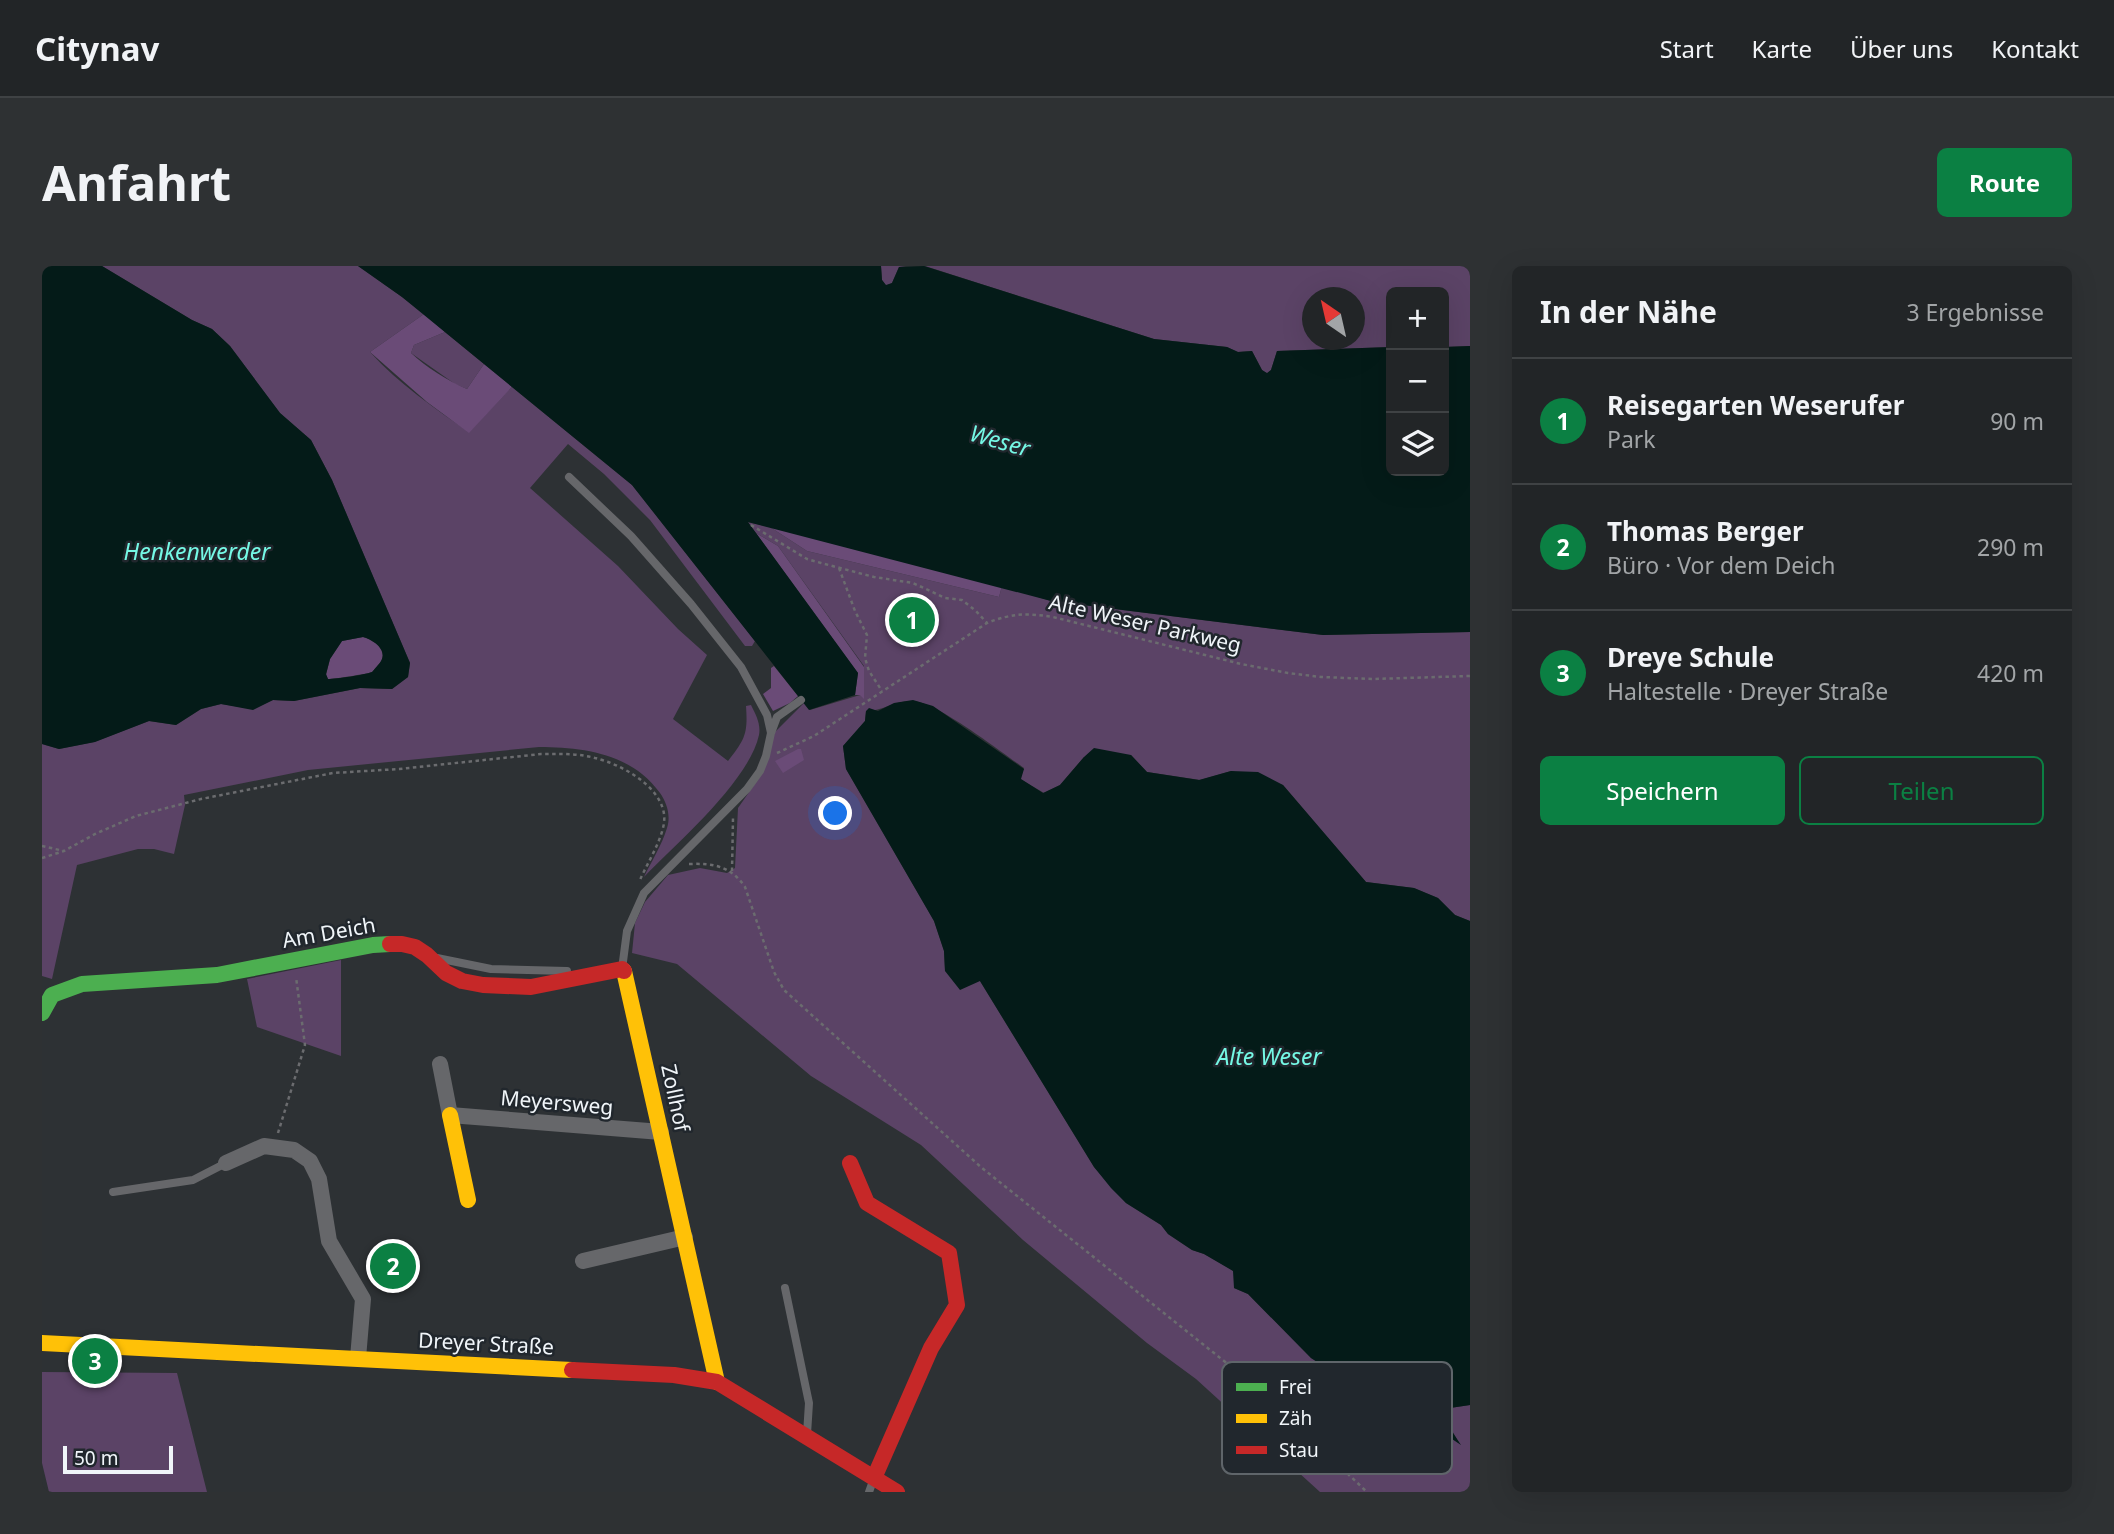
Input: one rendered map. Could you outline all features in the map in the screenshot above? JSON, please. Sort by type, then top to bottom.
[{"type":"street","name":"Am Deich","points":[[42,1013],[52,995],[82,984],[217,975],[373,945],[402,944],[415,947],[446,973],[462,981],[482,985],[531,987],[622,969]]},
{"type":"street","name":"Zollhof","points":[[622,969],[626,973],[717,1382]]},
{"type":"street","points":[[440,1064],[468,1200]]},
{"type":"street","name":"Meyersweg","points":[[450,1115],[661,1132]]},
{"type":"street","points":[[226,1163],[264,1146],[285,1148],[302,1154],[310,1161],[316,1171],[329,1241],[363,1299],[358,1358]]},
{"type":"street","points":[[850,1163],[867,1203],[949,1253],[957,1305],[931,1348],[872,1485]]},
{"type":"street","points":[[583,1261],[685,1237]]},
{"type":"street","name":"Dreyer Straße","points":[[42,1343],[674,1375],[717,1382],[807,1437],[872,1485],[897,1492]]},
{"type":"lane","points":[[569,477],[631,536],[725,645],[741,667],[766,715],[771,733]]},
{"type":"lane","points":[[622,969],[627,931],[644,893],[733,804],[760,771],[777,717],[801,700]]},
{"type":"lane","points":[[113,1192],[193,1180],[226,1163]]},
{"type":"lane","points":[[785,1288],[809,1403],[807,1437]]},
{"type":"path","points":[[751,525],[807,559],[874,577],[914,583],[946,598],[962,600],[987,623]]},
{"type":"path","points":[[839,568],[867,635],[865,658],[869,671],[882,692]]},
{"type":"path","name":"Alte Weser Parkweg","points":[[766,756],[791,748],[814,736],[987,623],[1016,614],[1031,614],[1288,673],[1385,679],[1470,676]]},
{"type":"path","points":[[42,858],[64,851],[117,824],[156,810],[311,776],[541,754],[572,754],[596,758],[631,773],[643,781],[662,806],[664,813],[661,833],[640,880],[644,893]]},
{"type":"path","points":[[732,871],[733,804]]},
{"type":"path","points":[[42,846],[64,851]]},
{"type":"path","points":[[665,870],[704,863],[732,871],[745,887],[774,972],[784,990],[982,1168],[1225,1362]]},
{"type":"path","points":[[274,1147],[305,1045],[293,961]]},
{"type":"path","points":[[1348,1474],[1367,1492]]},
{"type":"shaded area","points":[[102,266],[358,266],[424,314],[370,352],[417,395],[469,432],[512,387],[632,485],[755,641],[752,646],[745,646],[650,520],[604,474],[568,444],[530,488],[618,566],[678,629],[707,655],[673,719],[728,761],[744,736],[746,706],[751,705],[758,720],[759,731],[753,753],[727,791],[644,877],[667,828],[669,819],[666,805],[660,793],[636,769],[606,755],[539,747],[308,770],[184,795],[185,805],[174,854],[154,849],[138,849],[77,865],[52,979],[42,976],[42,744],[59,749],[94,742],[149,721],[176,725],[201,709],[221,704],[253,709],[273,700],[294,701],[360,688],[392,689],[408,677],[410,663],[332,480],[311,440],[280,413],[230,346],[212,329],[192,320]]},
{"type":"shaded area","points":[[881,266],[906,266],[899,267],[892,283],[886,286],[882,280]]},
{"type":"shaded area","points":[[925,266],[1470,266],[1470,346],[1449,347],[1449,287],[1386,287],[1386,347],[1365,348],[1365,287],[1302,287],[1302,350],[1306,350],[1277,351],[1267,374],[1252,351],[1238,352],[1227,347],[1154,339]]},
{"type":"shaded area","points":[[424,314],[445,332],[414,345],[411,353],[417,358],[467,389],[484,364],[512,387],[469,433],[427,402],[370,352]]},
{"type":"shaded area","points":[[445,332],[484,364],[467,389],[455,384],[411,353],[414,345]]},
{"type":"shaded area","points":[[747,522],[770,527],[807,551],[999,597],[1002,586],[1051,601],[1323,635],[1470,632],[1470,921],[1455,915],[1438,898],[1414,888],[1366,882],[1283,785],[1231,771],[1200,780],[1147,772],[1131,755],[1084,757],[1060,785],[1044,793],[1020,779],[1024,768],[985,740],[953,718],[913,701],[866,711],[865,721],[843,746],[846,769],[934,921],[944,951],[945,971],[980,981],[1094,1167],[1126,1203],[1161,1225],[1168,1234],[1192,1250],[1234,1271],[1234,1288],[1248,1294],[1317,1362],[1222,1362],[1222,1403],[1023,1240],[921,1145],[811,1076],[677,964],[632,953],[635,923],[645,902],[668,875],[700,868],[727,873],[735,868],[738,808],[759,778],[775,732],[804,703],[810,710],[860,695],[864,666],[778,546],[756,533]]},
{"type":"shaded area","points":[[770,527],[1002,586],[999,597],[807,551]]},
{"type":"shaded area","points":[[756,533],[778,546],[864,667],[864,699],[855,695],[858,673]]},
{"type":"shaded area","points":[[363,637],[376,643],[382,651],[379,664],[372,672],[328,679],[326,675],[330,659],[342,641]]},
{"type":"shaded area","points":[[774,666],[798,696],[773,711],[763,694],[771,688],[771,668]]},
{"type":"shaded area","points":[[801,749],[804,760],[783,773],[775,761]]},
{"type":"shaded area","points":[[341,960],[341,1056],[257,1027],[247,979]]},
{"type":"shaded area","points":[[42,1372],[177,1373],[207,1492],[49,1492],[42,1463]]},
{"type":"shaded area","points":[[1470,1405],[1470,1492],[1320,1492],[1300,1474],[1452,1474],[1452,1438],[1459,1443],[1452,1430],[1452,1408]]},
{"type":"water","name":"Henkenwerder","points":[[42,266],[102,266],[192,320],[212,329],[230,346],[280,413],[311,440],[332,480],[410,663],[408,677],[392,689],[360,688],[294,701],[273,700],[253,710],[221,704],[201,709],[176,725],[149,721],[95,742],[59,749],[42,744]],"holes":[[[367,638],[376,643],[383,655],[372,672],[328,679],[326,674],[330,659],[342,641]]]},
{"type":"water","name":"Weser","points":[[358,266],[881,266],[882,280],[886,285],[892,283],[899,267],[924,266],[1154,339],[1227,347],[1238,352],[1252,351],[1262,370],[1267,373],[1271,370],[1277,351],[1386,347],[1386,476],[1449,476],[1449,347],[1470,346],[1470,632],[1323,635],[1051,601],[748,522],[858,673],[855,695],[809,710],[632,485],[402,297]]},
{"type":"water","name":"Alte Weser","points":[[913,700],[933,706],[1024,769],[1021,779],[1043,793],[1060,785],[1094,748],[1131,755],[1147,772],[1199,780],[1231,771],[1258,772],[1283,785],[1366,882],[1414,888],[1438,898],[1455,915],[1470,921],[1470,1405],[1452,1408],[1452,1362],[1317,1362],[1248,1294],[1234,1288],[1233,1271],[1168,1234],[1161,1225],[1126,1203],[1111,1188],[1094,1167],[980,981],[960,990],[945,971],[944,951],[934,921],[846,769],[843,746],[865,721],[866,711],[869,708],[878,711],[894,703]]},
{"type":"water","name":"Alte Weser","points":[[1452,1432],[1461,1445],[1452,1439]]},
{"type":"traffic: fast","points":[[42,1013],[52,995],[82,984],[217,975],[390,944]]},
{"type":"traffic: slow","points":[[624,971],[717,1382]]},
{"type":"traffic: slow","points":[[450,1115],[468,1200]]},
{"type":"traffic: slow","points":[[42,1343],[572,1370]]},
{"type":"traffic: jam","points":[[390,944],[415,947],[446,973],[462,981],[483,985],[531,987],[622,969],[624,971]]},
{"type":"traffic: jam","points":[[850,1163],[867,1203],[949,1253],[957,1305],[931,1348],[874,1478]]},
{"type":"traffic: jam","points":[[572,1370],[674,1375],[717,1382],[897,1492]]},
{"type":"place","name":"Reisegarten Weserufer","points":[[912,620]]},
{"type":"place","name":"Thomas Berger","points":[[393,1266]]},
{"type":"place","name":"Dreye Schule","points":[[95,1361]]}]
